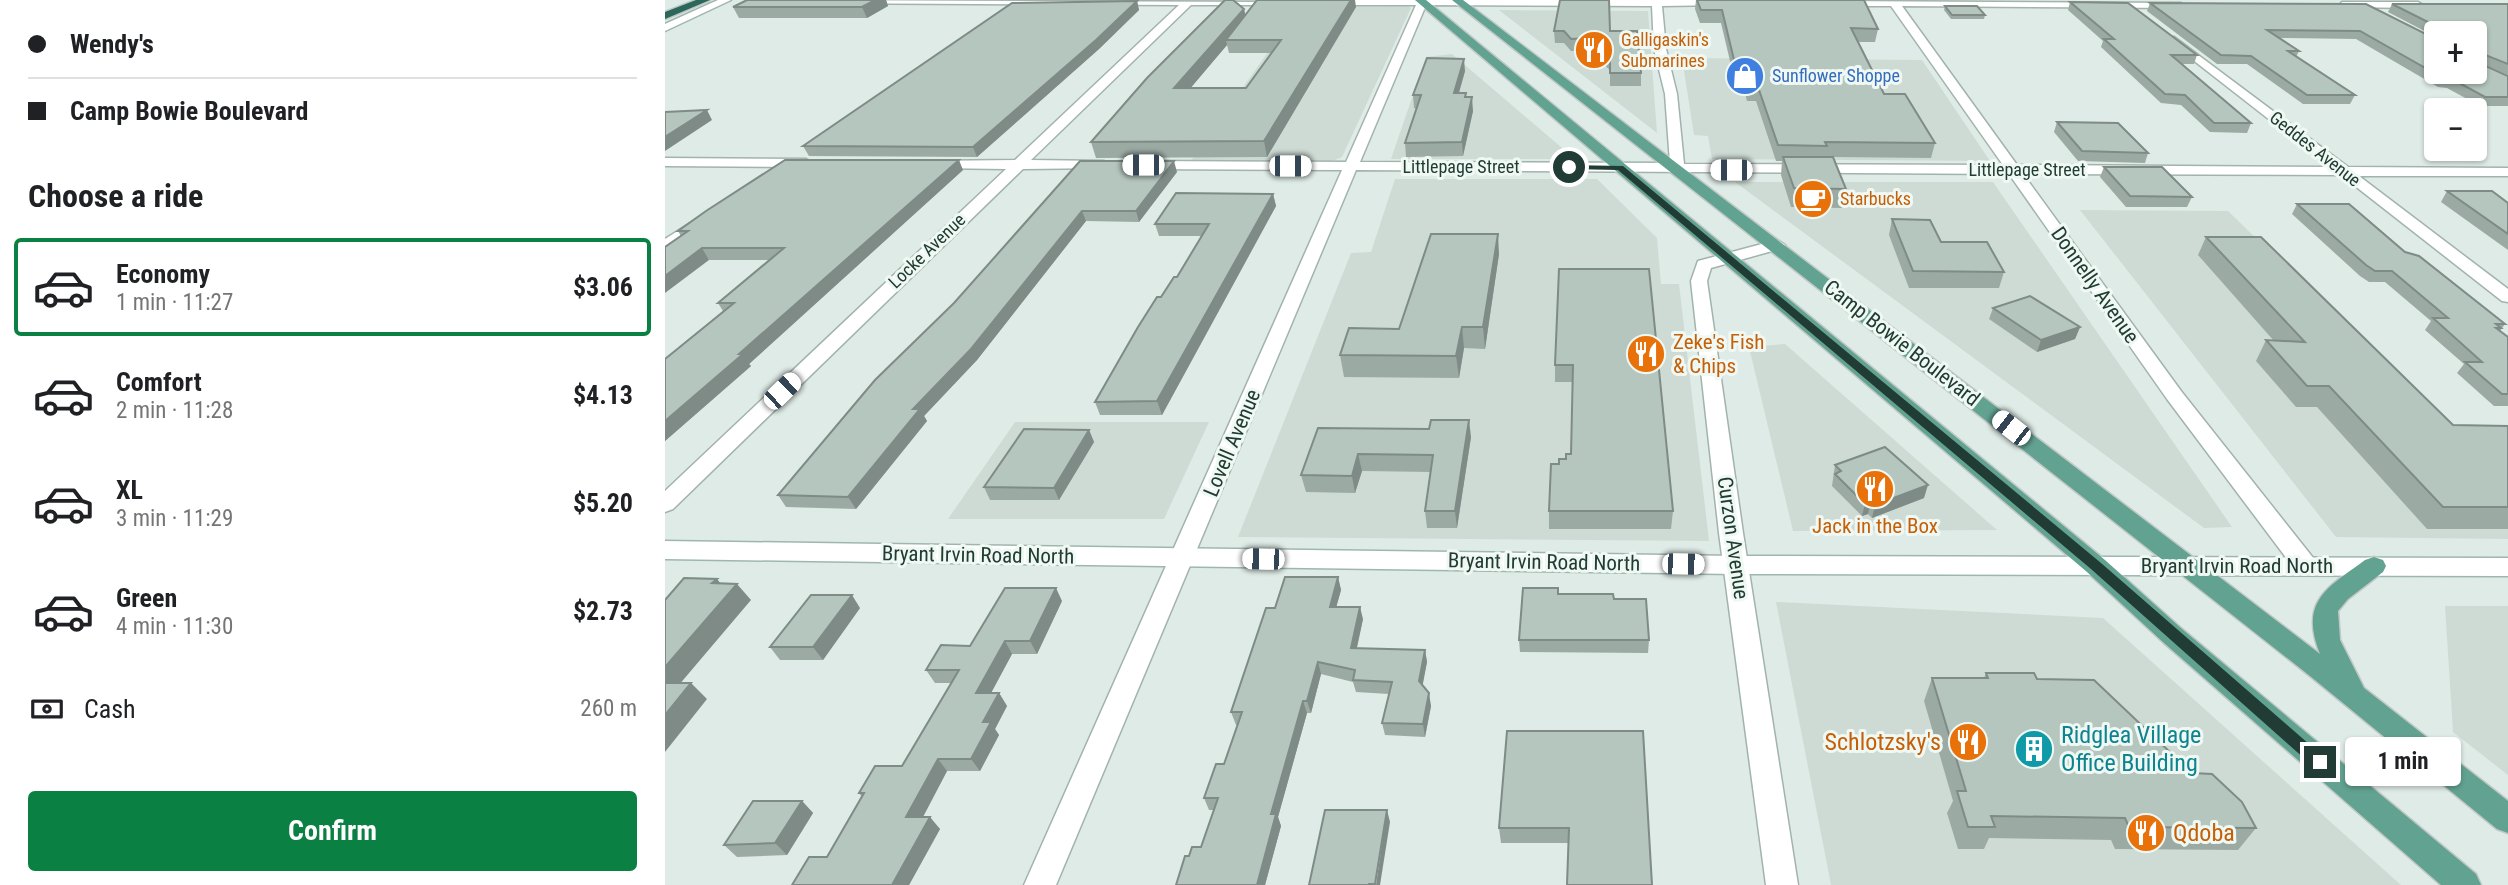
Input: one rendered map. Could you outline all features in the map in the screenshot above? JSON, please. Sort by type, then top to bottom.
[{"type":"highway","points":[[665,16],[705,0]]},
{"type":"main road","name":"Camp Bowie Boulevard","points":[[1422,1],[2096,566],[2184,645],[2465,885]]},
{"type":"main road","name":"Camp Bowie Boulevard","points":[[1459,1],[2189,566],[2508,819]]},
{"type":"main road","points":[[2355,697],[2333,656],[2325,630],[2325,612],[2334,598],[2374,566]]},
{"type":"street","points":[[665,28],[726,0]]},
{"type":"street","points":[[801,0],[1295,2]]},
{"type":"street","points":[[996,15],[1017,1]]},
{"type":"street","name":"Locke Avenue","points":[[665,504],[1189,1]]},
{"type":"street","name":"Lovell Avenue","points":[[1039,885],[1422,1]]},
{"type":"street","points":[[1657,1],[1660,49],[1671,94],[1677,169]]},
{"type":"street","points":[[1320,2],[1741,3]]},
{"type":"street","name":"Donnelly Avenue","points":[[1893,2],[2174,395],[2305,565]]},
{"type":"street","points":[[1825,4],[2125,2],[2194,5]]},
{"type":"street","name":"Geddes Avenue","points":[[2125,2],[2508,297]]},
{"type":"street","points":[[2358,3],[2388,18]]},
{"type":"street","points":[[2325,5],[2431,5]]},
{"type":"street","points":[[762,178],[806,148]]},
{"type":"street","points":[[665,162],[825,163]]},
{"type":"street","name":"Littlepage Street","points":[[921,164],[2508,172]]},
{"type":"street","points":[[665,246],[719,208]]},
{"type":"street","name":"Curzon Avenue","points":[[1777,245],[1728,256],[1704,265],[1699,281],[1782,885]]},
{"type":"street","name":"Bryant Irvin Road North","points":[[665,550],[1736,565],[2508,567]]},
{"type":"shaded area","points":[[1300,7],[1411,8],[1342,157],[1330,162],[1190,162]]},
{"type":"shaded area","points":[[1499,10],[1648,11],[1657,133],[1504,14]]},
{"type":"shaded area","points":[[1452,54],[1575,159],[1391,159],[1426,57]]},
{"type":"shaded area","points":[[1682,58],[1922,60],[1990,161],[1712,159],[1708,136],[1694,135]]},
{"type":"shaded area","points":[[1395,179],[1597,179],[1657,238],[1661,284],[1679,284],[1709,541],[1238,537],[1351,253],[1371,252]]},
{"type":"shaded area","points":[[1735,182],[1993,182],[2232,527],[2204,528]]},
{"type":"shaded area","points":[[2080,210],[2228,211],[2455,432],[2508,433],[2508,539],[2336,537]]},
{"type":"shaded area","points":[[1785,344],[1997,530],[1793,531],[1749,347]]},
{"type":"shaded area","points":[[1015,422],[1209,422],[1164,519],[948,519]]},
{"type":"shaded area","points":[[1776,602],[2103,618],[2401,885],[1831,885]]},
{"type":"shaded area","points":[[2445,606],[2508,606],[2508,775],[2453,732]]},
{"type":"building","points":[[747,0],[875,0],[862,7],[733,7]]},
{"type":"building","points":[[1225,0],[1233,0],[1244,9],[1174,88],[1246,88],[1281,40],[1226,40],[1257,0],[1351,0],[1264,141],[1091,142],[1147,78]]},
{"type":"building","points":[[1560,0],[1609,0],[1610,31],[1637,31],[1641,73],[1610,73],[1610,58],[1588,38],[1571,39],[1564,31],[1554,31]]},
{"type":"building","points":[[1697,0],[1864,0],[1878,29],[1851,28],[1884,94],[1905,94],[1935,143],[1825,142],[1827,146],[1778,145],[1758,87],[1748,87],[1744,69],[1736,68],[1722,10],[1701,10]]},
{"type":"building","points":[[1137,1],[973,147],[803,146],[1012,3]]},
{"type":"building","points":[[2070,2],[2128,3],[2197,55],[2171,55],[2251,123],[2214,123],[2185,95],[2165,94],[2104,39],[2114,39]]},
{"type":"building","points":[[2150,3],[2366,4],[2424,33],[2424,67],[2360,31],[2267,30],[2299,51],[2288,51],[2355,95],[2307,95],[2251,56],[2221,55]]},
{"type":"building","points":[[2392,4],[2508,4],[2508,64],[2487,56],[2487,21],[2426,21]]},
{"type":"building","points":[[1945,6],[1977,6],[1985,15],[1952,15]]},
{"type":"building","points":[[1427,58],[1464,59],[1454,93],[1466,93],[1465,97],[1472,97],[1462,142],[1405,143],[1421,95],[1413,95]]},
{"type":"building","points":[[2487,67],[2508,76],[2508,97],[2485,97],[2461,84],[2487,84]]},
{"type":"building","points":[[707,110],[665,137],[665,112]]},
{"type":"building","points":[[2057,122],[2118,123],[2148,153],[2082,151]]},
{"type":"building","points":[[1783,157],[1833,157],[1846,189],[1794,188]]},
{"type":"building","points":[[785,160],[959,160],[665,421],[665,359],[734,303],[718,303],[784,248],[702,248],[665,276],[665,247],[688,231],[678,231]]},
{"type":"building","points":[[1080,161],[1174,161],[1136,211],[1082,211],[971,349],[913,409],[920,409],[848,497],[778,495],[875,380],[954,303]]},
{"type":"building","points":[[2104,167],[2162,167],[2192,197],[2130,196]]},
{"type":"building","points":[[2447,191],[2492,191],[2508,203],[2508,234]]},
{"type":"building","points":[[1176,193],[1273,194],[1157,401],[1095,402],[1157,297],[1161,297],[1174,277],[1177,277],[1209,224],[1155,224]]},
{"type":"building","points":[[2297,204],[2349,204],[2405,252],[2419,256],[2505,324],[2496,324],[2501,328],[2496,328],[2508,337],[2508,394],[2502,394],[2465,362],[2482,362],[2433,318],[2448,318],[2392,271],[2375,271],[2366,265]]},
{"type":"building","points":[[1892,219],[1930,220],[1941,242],[1987,242],[2004,272],[1913,271]]},
{"type":"building","points":[[1431,234],[1498,234],[1483,327],[1462,327],[1456,356],[1340,355],[1349,328],[1399,329]]},
{"type":"building","points":[[2206,237],[2261,237],[2453,425],[2508,426],[2508,507],[2443,507],[2329,386],[2307,386],[2266,340],[2305,342]]},
{"type":"building","points":[[1559,269],[1649,269],[1673,511],[1549,511],[1551,464],[1559,464],[1559,459],[1566,459],[1566,454],[1571,454],[1573,365],[1555,365]]},
{"type":"building","points":[[2030,296],[2080,327],[2041,340],[1993,308]]},
{"type":"building","points":[[1431,420],[1469,420],[1455,511],[1425,511],[1433,455],[1358,454],[1352,476],[1301,475],[1318,428],[1429,429]]},
{"type":"building","points":[[1024,429],[1089,430],[1054,488],[984,487]]},
{"type":"building","points":[[1885,447],[1928,485],[1875,505],[1871,501],[1865,504],[1835,474],[1841,471],[1835,465]]},
{"type":"building","points":[[1285,577],[1338,577],[1330,607],[1360,607],[1351,648],[1425,650],[1419,681],[1429,693],[1423,724],[1382,723],[1392,682],[1353,680],[1355,670],[1318,662],[1307,701],[1303,701],[1271,814],[1276,814],[1257,885],[1176,885],[1185,856],[1189,856],[1192,847],[1201,847],[1218,798],[1204,798],[1216,764],[1224,764],[1242,712],[1231,712],[1266,608],[1275,608]]},
{"type":"building","points":[[684,578],[717,579],[712,583],[737,584],[665,667],[665,600]]},
{"type":"building","points":[[1005,588],[1056,588],[1030,641],[1005,641],[976,693],[999,693],[983,722],[991,722],[971,759],[938,759],[906,817],[930,817],[892,885],[792,885],[809,857],[827,857],[864,793],[859,793],[875,766],[902,766],[959,670],[926,670],[941,645],[970,646]]},
{"type":"building","points":[[1523,588],[1558,588],[1558,594],[1613,594],[1614,599],[1646,599],[1649,640],[1519,640]]},
{"type":"building","points":[[811,595],[852,595],[813,647],[770,647]]},
{"type":"building","name":"Ridglea Village Office Building","points":[[1986,673],[2034,673],[2037,679],[2094,680],[2192,773],[2212,774],[2242,802],[2256,828],[2129,827],[2125,818],[1991,816],[1995,827],[1968,827],[1957,791],[1966,791],[1932,678],[1988,678]]},
{"type":"building","points":[[665,683],[691,683],[665,715]]},
{"type":"building","points":[[1507,731],[1643,731],[1652,885],[1567,885],[1569,828],[1499,828]]},
{"type":"building","points":[[753,801],[802,801],[775,843],[724,845]]},
{"type":"building","points":[[1325,810],[1387,810],[1375,884],[1309,885]]},
{"type":"place","name":"Galligaskin's Submarines","points":[[1594,50]]},
{"type":"place","name":"Sunflower Shoppe","points":[[1745,76]]},
{"type":"place","name":"Starbucks","points":[[1813,199]]},
{"type":"place","name":"Zeke's Fish & Chips","points":[[1646,354]]},
{"type":"place","name":"Jack in the Box","points":[[1875,489]]},
{"type":"place","name":"Schlotzsky's","points":[[1968,742]]},
{"type":"place","name":"Ridglea Village Office Building","points":[[2034,749]]},
{"type":"place","name":"Qdoba","points":[[2146,833]]},
{"type":"route","points":[[1569,167],[1620,167],[2096,566],[2320,762]]}]
